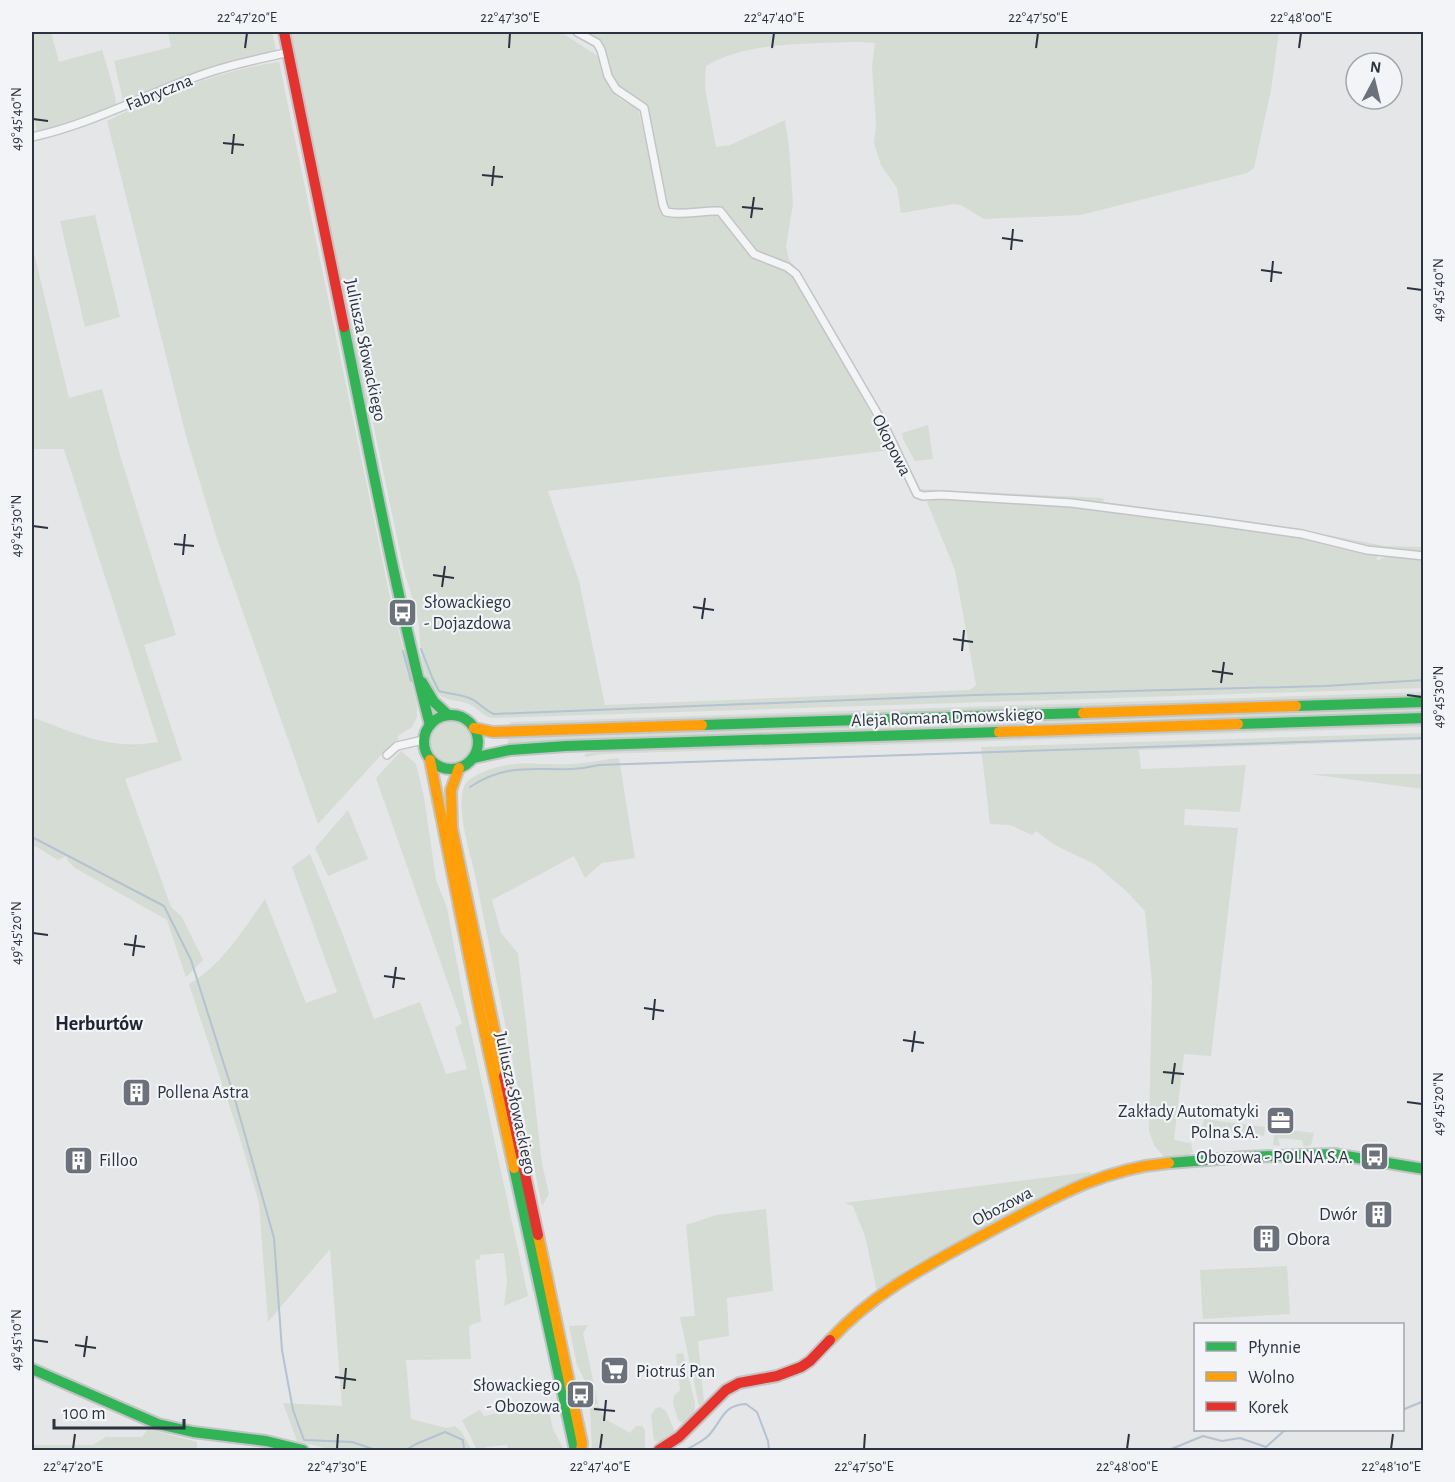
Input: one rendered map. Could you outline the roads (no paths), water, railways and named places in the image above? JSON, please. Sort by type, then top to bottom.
[{"type":"main road","name":"Juliusza Słowackiego","points":[[284,32],[394,572],[430,725]]},
{"type":"main road","name":"Juliusza Słowackiego","points":[[417,675],[434,702],[448,715]]},
{"type":"main road","name":"Aleja Romana Dmowskiego","points":[[474,728],[493,732],[1424,702]]},
{"type":"main road","points":[[448,715],[463,718],[474,728],[478,744],[473,758],[459,768],[443,769],[430,760],[423,740],[430,725],[448,715]]},
{"type":"main road","name":"Aleja Romana Dmowskiego","points":[[473,758],[526,748],[1424,718]]},
{"type":"main road","name":"Juliusza Słowackiego","points":[[430,760],[478,1001],[578,1448]]},
{"type":"main road","name":"Juliusza Słowackiego","points":[[459,768],[451,784],[452,828],[578,1448]]},
{"type":"main road","name":"Obozowa","points":[[659,1450],[678,1437],[733,1386],[750,1380],[777,1376],[810,1361],[850,1318],[904,1278],[1066,1191],[1096,1178],[1149,1165],[1246,1157],[1334,1154],[1424,1169]]},
{"type":"main road","points":[[32,1369],[52,1376],[120,1410],[160,1425],[201,1433],[252,1438],[303,1450]]},
{"type":"street","name":"Okopowa","points":[[577,32],[597,43],[608,76],[616,89],[644,108],[666,212],[704,210],[720,212],[754,254],[787,267],[796,274],[884,425],[917,494],[1081,505],[1262,528],[1302,534],[1367,550],[1424,556]]},
{"type":"street","name":"Fabryczna","points":[[32,137],[65,130],[205,74],[289,52]]},
{"type":"street","points":[[387,755],[396,746],[423,740]]},
{"type":"waterway","points":[[421,649],[439,691],[469,698],[494,714],[975,695],[1325,686],[1424,680]]},
{"type":"waterway","points":[[403,651],[411,681]]},
{"type":"waterway","points":[[470,787],[503,772],[599,765],[1424,738]]},
{"type":"waterway","points":[[32,837],[164,906],[191,960],[234,1096],[274,1238],[282,1350],[293,1410],[304,1440],[352,1442],[376,1450]]},
{"type":"waterway","points":[[1404,1409],[1424,1401]]},
{"type":"waterway","points":[[686,1450],[707,1437],[727,1411],[738,1405],[746,1404],[757,1412],[769,1450]]},
{"type":"waterway","points":[[1169,1450],[1203,1436],[1222,1441],[1240,1438],[1266,1447],[1284,1431]]},
{"type":"waterway","points":[[406,1450],[445,1432],[463,1440],[464,1450]]},
{"type":"place","name":"Słowackiego - Dojazdowa","points":[[403,612]]},
{"type":"place","name":"Pollena Astra","points":[[136,1092]]},
{"type":"place","name":"Zakłady Automatyki Polna S.A.","points":[[1280,1121]]},
{"type":"place","name":"Obozowa - POLNA S.A.","points":[[1374,1157]]},
{"type":"place","name":"Filloo","points":[[78,1160]]},
{"type":"place","name":"Dwór","points":[[1378,1214]]},
{"type":"place","name":"Obora","points":[[1266,1239]]},
{"type":"place","name":"Piotruś Pan","points":[[615,1371]]},
{"type":"place","name":"Słowackiego - Obozowa","points":[[581,1395]]},
{"type":"district","name":"Herburtów","points":[[99,1023]]}]
